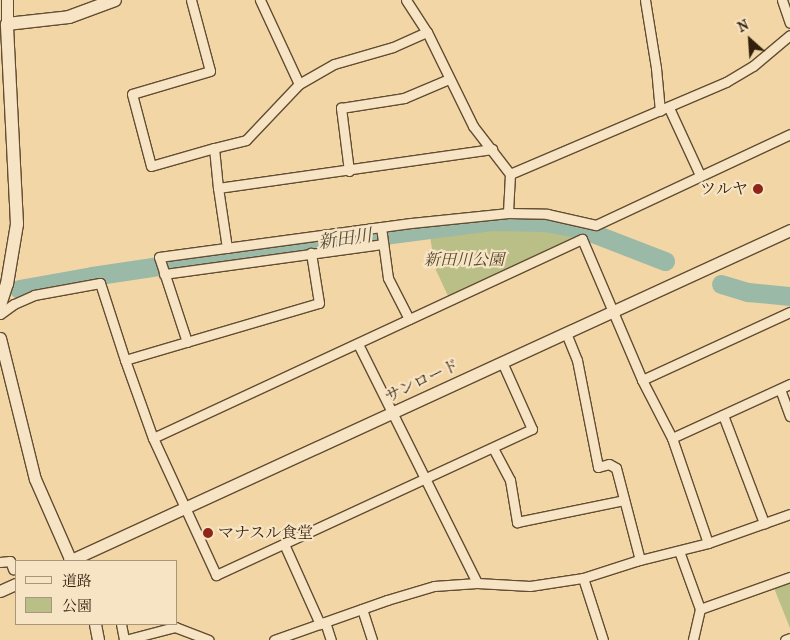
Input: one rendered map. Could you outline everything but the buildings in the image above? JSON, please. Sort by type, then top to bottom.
[{"type":"main road","points":[[0,305],[7,284],[17,224],[7,24],[69,17],[115,0]]},
{"type":"street","points":[[7,0],[7,24]]},
{"type":"street","points":[[190,0],[210,71],[132,94],[150,166],[246,140],[299,84],[334,64],[393,47],[427,32]]},
{"type":"street","points":[[260,0],[299,84]]},
{"type":"street","points":[[406,0],[427,32],[473,126],[510,174],[508,213]]},
{"type":"street","points":[[644,0],[656,68],[660,110]]},
{"type":"street","points":[[782,0],[790,23]]},
{"type":"street","points":[[510,174],[660,110],[669,108],[726,82],[753,66],[790,35]]},
{"type":"street","points":[[349,171],[341,108],[404,98],[449,80]]},
{"type":"street","points":[[669,108],[700,175]]},
{"type":"street","points":[[187,342],[159,257],[508,213],[547,214],[596,225],[790,134]]},
{"type":"street","points":[[214,148],[227,248]]},
{"type":"street","points":[[218,188],[492,150]]},
{"type":"street","points":[[381,229],[388,278],[409,319]]},
{"type":"street","name":"サンロード","points":[[74,560],[88,557],[184,509],[790,230]]},
{"type":"street","points":[[154,438],[582,239],[642,380],[672,438],[708,543]]},
{"type":"street","points":[[164,274],[383,242]]},
{"type":"street","points":[[124,360],[319,303],[311,253]]},
{"type":"street","points":[[0,314],[14,304],[34,295],[100,283],[124,360],[154,438],[184,509],[216,575],[532,429],[502,362]]},
{"type":"street","points":[[642,380],[790,312]]},
{"type":"street","points":[[566,333],[576,360],[598,467],[609,464],[616,468],[640,560]]},
{"type":"street","points":[[0,338],[35,479],[70,560]]},
{"type":"street","points":[[358,344],[394,412],[477,583]]},
{"type":"street","points":[[672,438],[790,384]]},
{"type":"street","points":[[780,389],[790,416]]},
{"type":"street","points":[[723,414],[764,523]]},
{"type":"street","points":[[493,448],[510,480],[517,522],[624,500]]},
{"type":"street","points":[[274,640],[434,586],[477,583],[530,586],[584,578],[640,560],[708,543],[790,514]]},
{"type":"street","points":[[284,544],[331,640]]},
{"type":"street","points":[[678,551],[700,609],[693,640]]},
{"type":"street","points":[[0,562],[10,561],[13,569]]},
{"type":"street","points":[[700,609],[790,577]]},
{"type":"street","points":[[584,578],[603,640]]},
{"type":"street","points":[[0,591],[15,584]]},
{"type":"street","points":[[362,609],[372,640]]},
{"type":"street","points":[[94,625],[98,640]]},
{"type":"street","points":[[121,625],[124,640],[175,627],[209,640]]},
{"type":"street","points":[[785,640],[790,638]]},
{"type":"green space","name":"新田川公園","points":[[536,228],[584,236],[449,298],[435,268],[430,236],[485,229]]},
{"type":"green space","points":[[790,582],[790,628],[774,588]]},
{"type":"waterway","name":"新田川","points":[[19,289],[246,253],[491,221],[544,222],[582,229],[665,261]]},
{"type":"waterway","name":"新田川","points":[[721,284],[748,292],[790,296]]},
{"type":"place","name":"ツルヤ","points":[[758,189]]},
{"type":"place","name":"マナスル食堂","points":[[208,533]]}]
